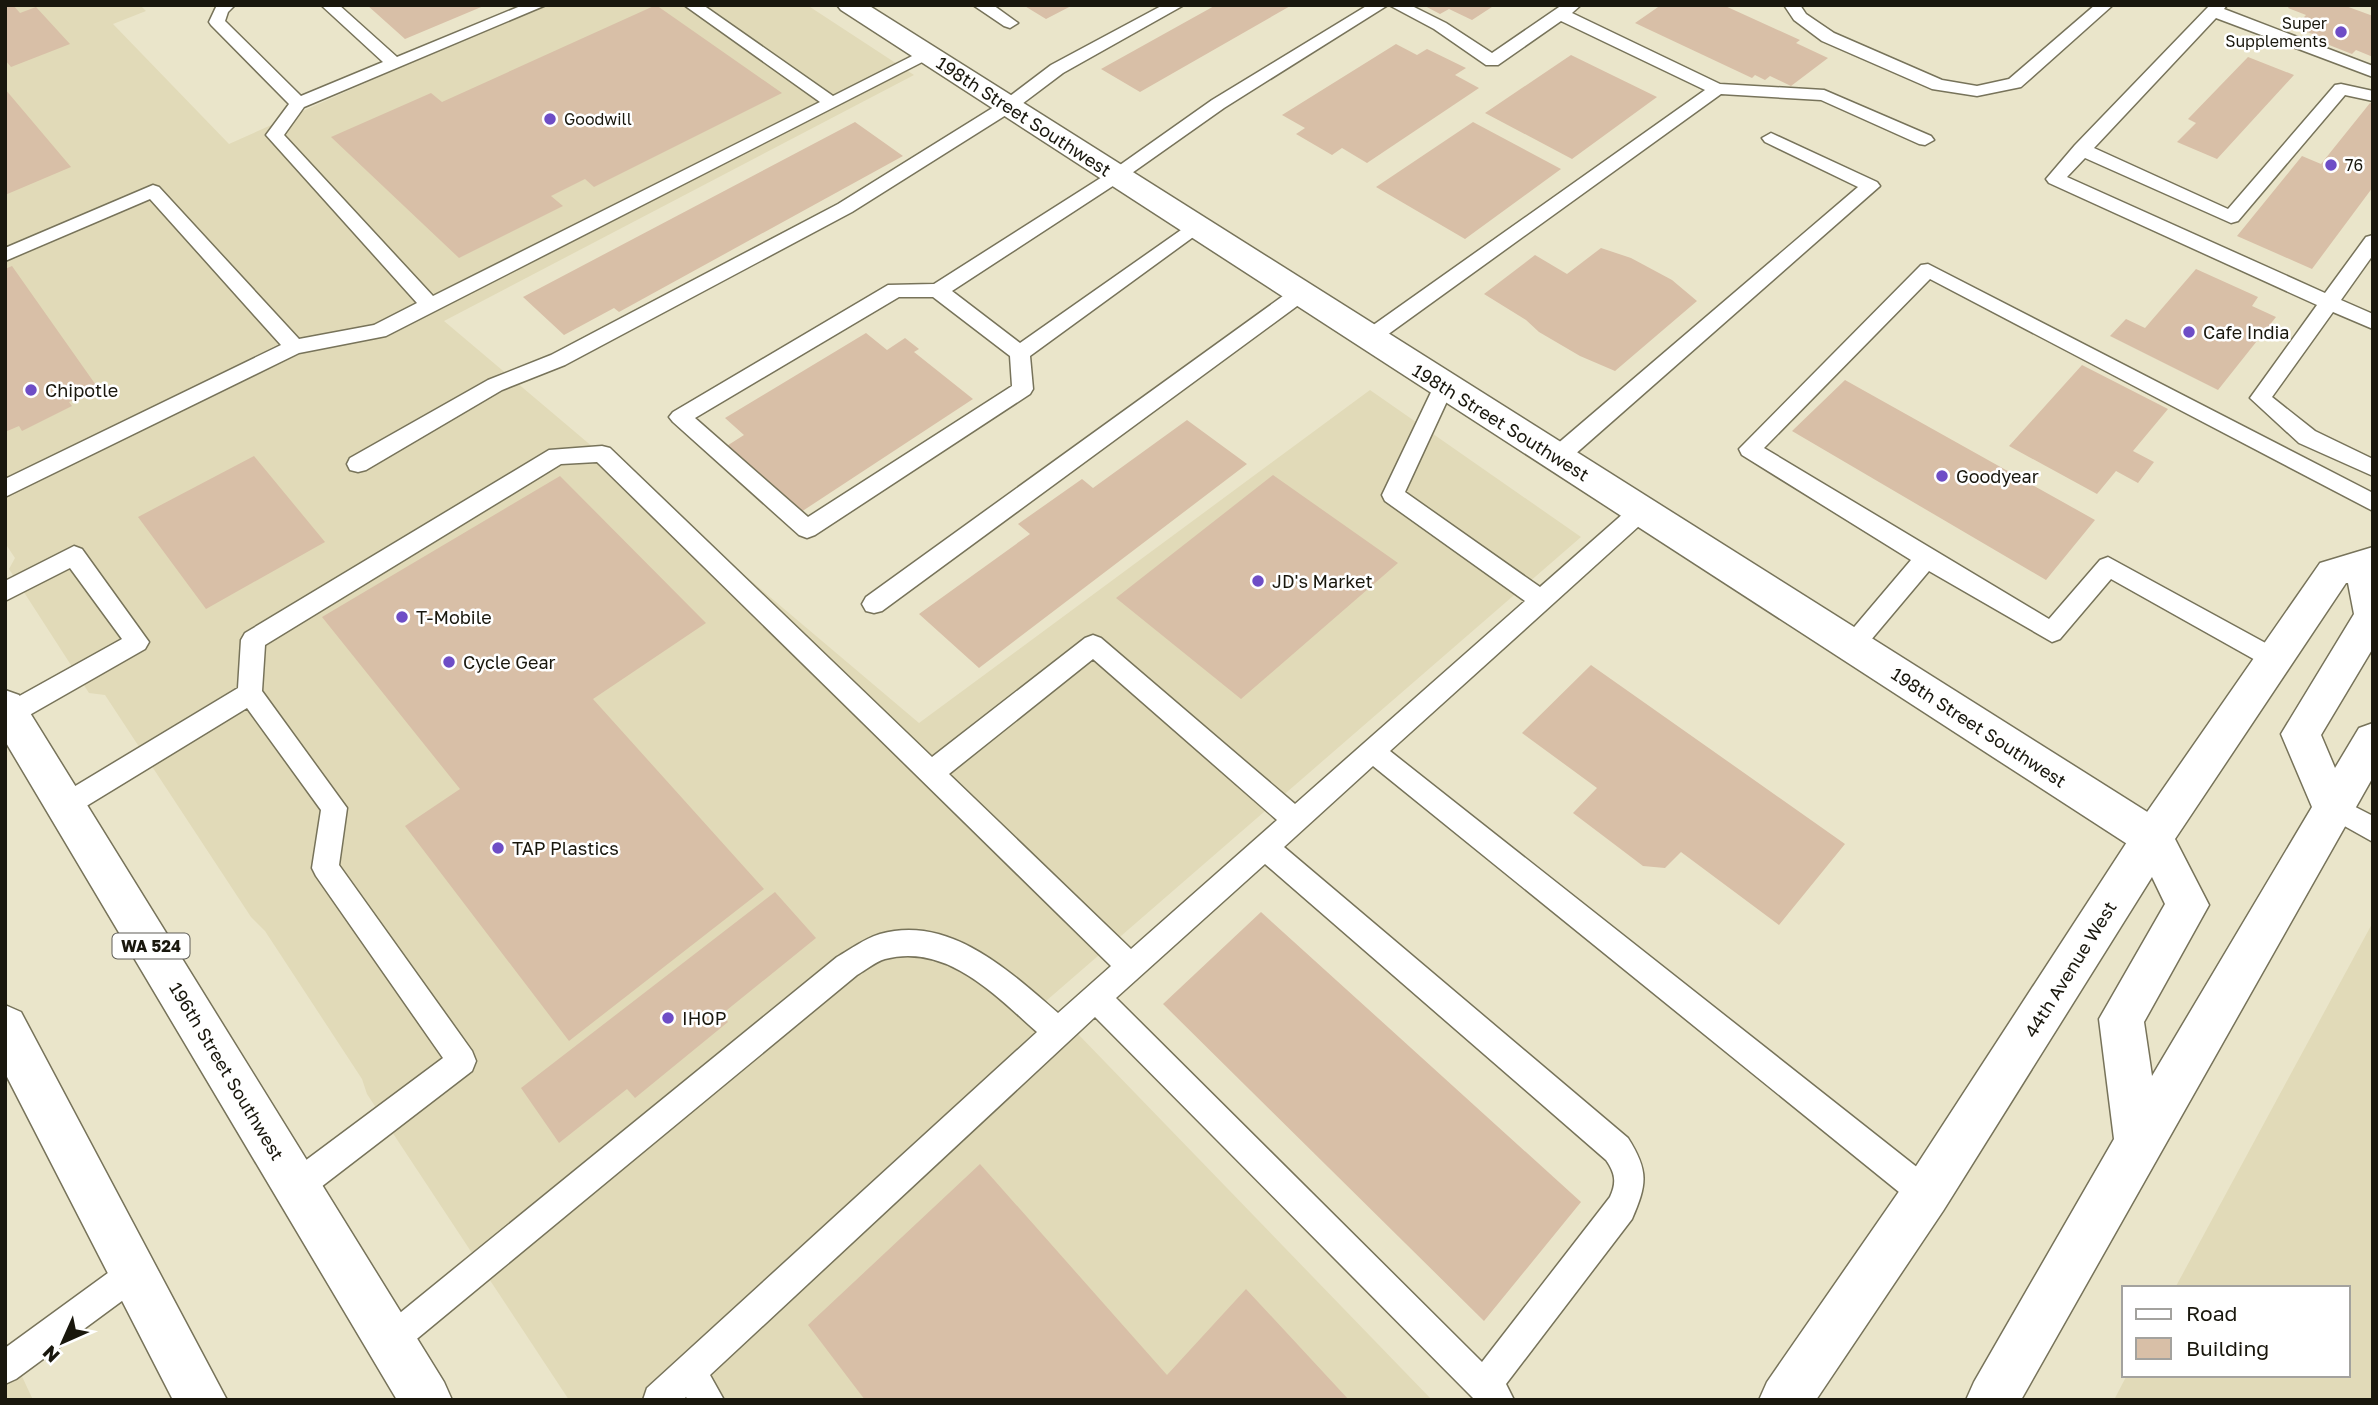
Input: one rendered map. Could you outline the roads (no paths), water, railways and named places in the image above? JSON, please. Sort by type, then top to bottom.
[{"type":"main road","name":"198th Street Southwest","points":[[860,7],[928,55],[1116,176],[2153,838]]},
{"type":"main road","name":"44th Avenue West","points":[[1786,1400],[1926,1194],[2153,838],[2333,573],[2367,562]]},
{"type":"main road","points":[[2332,806],[2301,734],[2373,615],[2367,562]]},
{"type":"main road","name":"196th Street Southwest","points":[[8,710],[426,1400]]},
{"type":"main road","points":[[1992,1400],[2332,806],[2373,740]]},
{"type":"main road","points":[[2138,1143],[2121,1019],[2188,905],[2153,838]]},
{"type":"main road","points":[[5,1027],[201,1400]]},
{"type":"lane","points":[[227,5],[221,10],[217,22],[298,103]]},
{"type":"lane","points":[[329,5],[395,64]]},
{"type":"lane","points":[[430,305],[275,135],[298,103],[538,5]]},
{"type":"lane","points":[[692,5],[832,103]]},
{"type":"lane","points":[[981,5],[1010,23]]},
{"type":"lane","points":[[358,464],[495,385],[558,360],[845,208],[1008,106],[1057,69],[1176,5]]},
{"type":"lane","points":[[938,291],[1020,353],[1023,389],[807,529],[680,417],[895,290],[938,291],[1116,176],[1218,104],[1380,5]]},
{"type":"lane","points":[[1397,5],[1440,26],[1492,61],[1566,10],[1717,89],[1824,95],[1925,140]]},
{"type":"lane","points":[[1792,5],[1800,17],[1828,37],[1938,85],[1977,92],[2015,83],[2105,5]]},
{"type":"lane","points":[[2373,72],[2216,8],[2055,179],[2373,322]]},
{"type":"lane","points":[[5,489],[294,347],[379,331],[928,55]]},
{"type":"lane","points":[[1369,338],[1717,89]]},
{"type":"lane","points":[[2081,149],[2231,217],[2341,89],[2373,96]]},
{"type":"lane","points":[[1557,457],[1871,186],[1771,138]]},
{"type":"lane","points":[[5,255],[153,191],[294,347]]},
{"type":"lane","points":[[1020,353],[1198,227]]},
{"type":"lane","points":[[2371,245],[2260,398],[2307,437],[2373,468]]},
{"type":"lane","points":[[2274,659],[2108,566],[2052,632],[1750,449],[1928,270],[2373,503]]},
{"type":"lane","points":[[874,604],[1301,293]]},
{"type":"lane","points":[[1444,386],[1393,495],[1541,600]]},
{"type":"lane","points":[[297,1186],[462,1061],[325,868],[334,808],[250,693],[253,640],[557,456],[602,454],[1130,967]]},
{"type":"lane","points":[[659,1400],[1058,1031],[1641,511]]},
{"type":"lane","points":[[5,592],[74,555],[137,642],[8,710]]},
{"type":"lane","points":[[1852,646],[1926,558]]},
{"type":"lane","points":[[931,773],[1093,645],[1295,820]]},
{"type":"lane","points":[[66,805],[250,693]]},
{"type":"lane","points":[[1372,751],[1926,1194]]},
{"type":"lane","points":[[2332,806],[2373,831]]},
{"type":"lane","points":[[1096,998],[1491,1393],[1622,1209],[1632,1186],[1630,1168],[1610,1142],[1265,847]]},
{"type":"lane","points":[[390,1341],[847,966],[881,947],[914,943],[950,951],[984,968],[1058,1031]]},
{"type":"lane","points":[[5,1368],[134,1272]]},
{"type":"lane","points":[[688,1372],[708,1400]]},
{"type":"place","name":"Super Supplements","points":[[2341,32]]},
{"type":"place","name":"Goodwill","points":[[550,119]]},
{"type":"place","name":"76","points":[[2331,165]]},
{"type":"place","name":"Cafe India","points":[[2189,332]]},
{"type":"place","name":"Chipotle","points":[[31,390]]},
{"type":"place","name":"Goodyear","points":[[1942,476]]},
{"type":"place","name":"JD's Market","points":[[1258,581]]},
{"type":"place","name":"T-Mobile","points":[[402,617]]},
{"type":"place","name":"Cycle Gear","points":[[449,662]]},
{"type":"place","name":"TAP Plastics","points":[[498,848]]},
{"type":"place","name":"IHOP","points":[[668,1018]]}]
